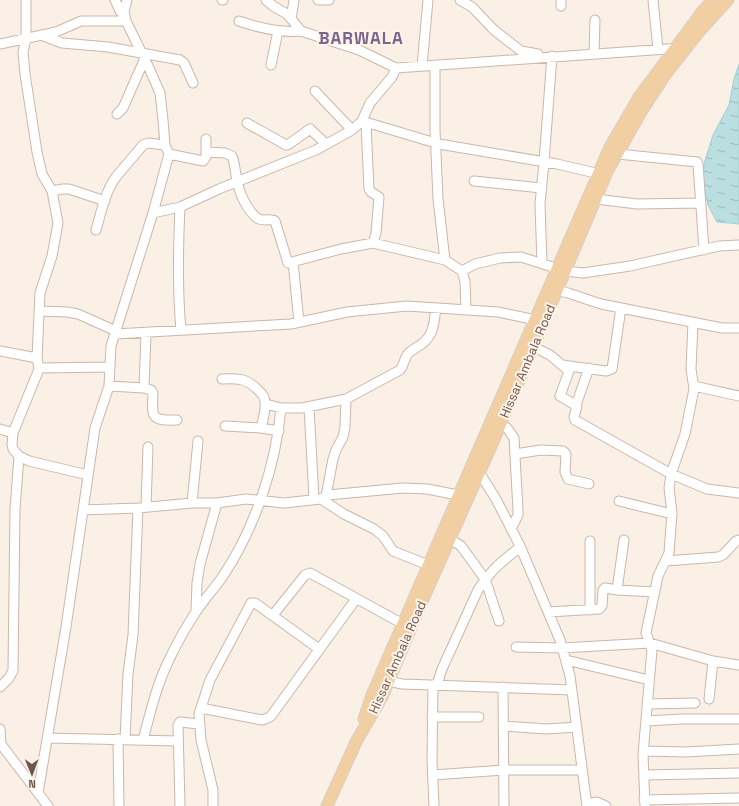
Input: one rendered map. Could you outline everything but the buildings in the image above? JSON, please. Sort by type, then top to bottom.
[{"type":"main road","name":"Hissar Ambala Road","points":[[327,806],[357,740],[382,697],[500,425],[539,320],[602,175],[618,154],[641,112],[665,75],[702,12],[714,0]]},
{"type":"main road","name":"Hissar Ambala Road","points":[[561,269],[596,199],[610,147],[639,97],[681,48],[728,0]]},
{"type":"main road","name":"Hissar Ambala Road","points":[[357,740],[372,695],[473,460],[529,345]]},
{"type":"street","points":[[26,0],[26,39],[23,52],[25,74],[37,152],[42,174],[52,191],[57,217],[57,231],[52,256],[40,293],[37,358],[40,368],[13,433],[12,445],[13,449],[19,456],[29,460],[88,475]]},
{"type":"street","points":[[115,0],[126,18]]},
{"type":"street","points":[[38,793],[48,738],[95,428],[109,386],[111,346],[153,213],[169,154],[165,145],[160,93],[126,18],[124,11],[128,0]]},
{"type":"street","points":[[266,0],[273,6],[286,13],[301,31]]},
{"type":"street","points":[[291,19],[294,0]]},
{"type":"street","points":[[318,0],[329,0]]},
{"type":"street","points":[[422,66],[428,0]]},
{"type":"street","points":[[460,0],[474,3],[494,30],[521,51],[550,56]]},
{"type":"street","points":[[653,0],[658,49]]},
{"type":"street","points":[[0,44],[56,32],[81,21],[126,18]]},
{"type":"street","points":[[594,54],[595,20]]},
{"type":"street","points":[[239,21],[257,27],[278,31],[301,31],[359,50],[396,68],[681,48]]},
{"type":"street","points":[[271,65],[278,31]]},
{"type":"street","points":[[41,36],[62,43],[108,47],[144,56],[182,60],[192,83]]},
{"type":"street","points":[[117,114],[123,108],[144,56]]},
{"type":"street","points":[[542,263],[540,204],[550,56]]},
{"type":"street","points":[[434,65],[438,199],[445,260]]},
{"type":"street","points":[[373,243],[376,233],[379,197],[369,189],[364,122],[370,103],[392,78],[396,68]]},
{"type":"street","points":[[315,91],[352,130]]},
{"type":"street","points":[[153,213],[180,207],[218,189],[316,150],[364,122],[436,143],[544,162],[602,175]]},
{"type":"street","points":[[247,123],[286,145],[309,129],[326,144]]},
{"type":"street","points":[[169,154],[201,161],[205,159],[206,139]]},
{"type":"street","points":[[96,230],[113,181],[143,144],[148,143],[165,145]]},
{"type":"street","points":[[206,152],[225,153],[232,156],[237,182],[245,202],[257,218],[261,220],[275,221],[287,262],[293,262],[341,249],[373,243],[445,260],[462,271],[465,282],[466,310]]},
{"type":"street","points":[[618,154],[697,162],[699,166],[704,250]]},
{"type":"street","points":[[474,181],[541,188]]},
{"type":"street","points":[[52,191],[63,188],[69,189],[105,201]]},
{"type":"street","points":[[596,199],[637,204],[701,203]]},
{"type":"street","points":[[180,207],[177,270],[181,330]]},
{"type":"street","points":[[462,271],[475,264],[500,258],[521,257],[561,269],[583,273],[600,272],[719,246],[739,245]]},
{"type":"street","points":[[293,262],[299,322]]},
{"type":"street","points":[[552,290],[568,293],[601,304],[722,328],[739,328]]},
{"type":"street","points":[[40,311],[78,314],[115,333],[146,333],[292,324],[347,312],[407,306],[498,312],[539,320]]},
{"type":"street","points":[[266,404],[281,408],[309,407],[346,399],[400,370],[408,354],[424,343],[431,334],[433,330],[436,308]]},
{"type":"street","points":[[562,365],[606,371],[612,369],[621,308]]},
{"type":"street","points":[[693,322],[691,369],[694,386],[684,434],[671,474],[669,488],[672,514],[670,547],[666,561],[658,576],[646,633],[652,650],[644,751],[644,803],[739,798]]},
{"type":"street","points":[[144,388],[146,333]]},
{"type":"street","points":[[529,345],[550,355],[569,371],[560,396],[576,405]]},
{"type":"street","points":[[0,351],[37,358]]},
{"type":"street","points":[[40,368],[110,367]]},
{"type":"street","points":[[589,368],[576,405],[577,408],[574,420],[671,474],[707,489],[739,494]]},
{"type":"street","points":[[222,379],[239,378],[248,382],[262,393],[266,404],[261,428]]},
{"type":"street","points":[[109,386],[144,388],[152,391],[152,412],[154,416],[158,419],[177,420]]},
{"type":"street","points":[[694,386],[739,396]]},
{"type":"street","points":[[321,498],[336,450],[343,437],[345,427],[346,399]]},
{"type":"street","points":[[309,407],[321,498],[344,514],[374,529],[383,536],[393,551],[428,565]]},
{"type":"street","points":[[143,740],[163,671],[179,639],[196,611],[224,576],[250,528],[261,500],[279,430],[281,408]]},
{"type":"street","points":[[500,425],[507,428],[514,438],[518,515],[511,529]]},
{"type":"street","points":[[225,426],[279,430]]},
{"type":"street","points":[[0,429],[13,433]]},
{"type":"street","points":[[192,503],[198,441]]},
{"type":"street","points":[[119,806],[121,739],[133,635],[142,507],[148,447]]},
{"type":"street","points":[[515,454],[541,450],[563,451],[566,454],[565,472],[568,479],[588,484]]},
{"type":"street","points":[[0,686],[9,678],[12,671],[14,531],[19,456]]},
{"type":"street","points":[[473,460],[479,473],[496,500],[520,547],[548,612],[566,660],[570,676],[587,805],[597,802],[606,806]]},
{"type":"street","points":[[83,510],[192,503],[217,503],[246,499],[281,503],[403,488],[427,489],[458,495]]},
{"type":"street","points":[[618,501],[672,514]]},
{"type":"street","points":[[196,611],[196,583],[217,503]]},
{"type":"street","points":[[450,539],[461,546],[485,579],[499,621]]},
{"type":"street","points":[[617,590],[624,540]]},
{"type":"street","points":[[666,561],[718,557],[723,555],[736,541],[739,540]]},
{"type":"street","points":[[590,541],[590,610]]},
{"type":"street","points":[[434,806],[432,717],[435,685],[478,590],[493,569],[520,547]]},
{"type":"street","points":[[273,615],[307,573],[310,573],[403,624]]},
{"type":"street","points":[[548,612],[601,608],[604,589],[655,592]]},
{"type":"street","points":[[201,708],[262,720],[271,716],[356,599]]},
{"type":"street","points":[[213,806],[213,790],[201,740],[201,708],[210,680],[251,603],[255,603],[273,615],[319,649]]},
{"type":"street","points":[[516,647],[562,648],[650,643],[713,661],[739,665]]},
{"type":"street","points":[[566,660],[649,680]]},
{"type":"street","points":[[709,700],[713,661]]},
{"type":"street","points":[[388,681],[402,684],[572,690]]},
{"type":"street","points":[[503,688],[504,806]]},
{"type":"street","points":[[647,704],[695,703]]},
{"type":"street","points":[[432,717],[479,717]]},
{"type":"street","points":[[646,721],[682,719],[739,719]]},
{"type":"street","points":[[180,806],[178,723],[200,724]]},
{"type":"street","points":[[504,726],[546,729],[577,727]]},
{"type":"street","points":[[0,729],[0,744],[48,806]]},
{"type":"street","points":[[48,738],[178,741]]},
{"type":"street","points":[[644,751],[711,751],[739,749]]},
{"type":"street","points":[[433,775],[504,770],[582,770]]},
{"type":"street","points":[[644,775],[739,773]]},
{"type":"water","points":[[739,64],[739,224],[717,222],[708,205],[703,182],[704,164],[713,135],[729,105],[734,79]]},
{"type":"district","name":"BARWALA","points":[[361,38]]}]
